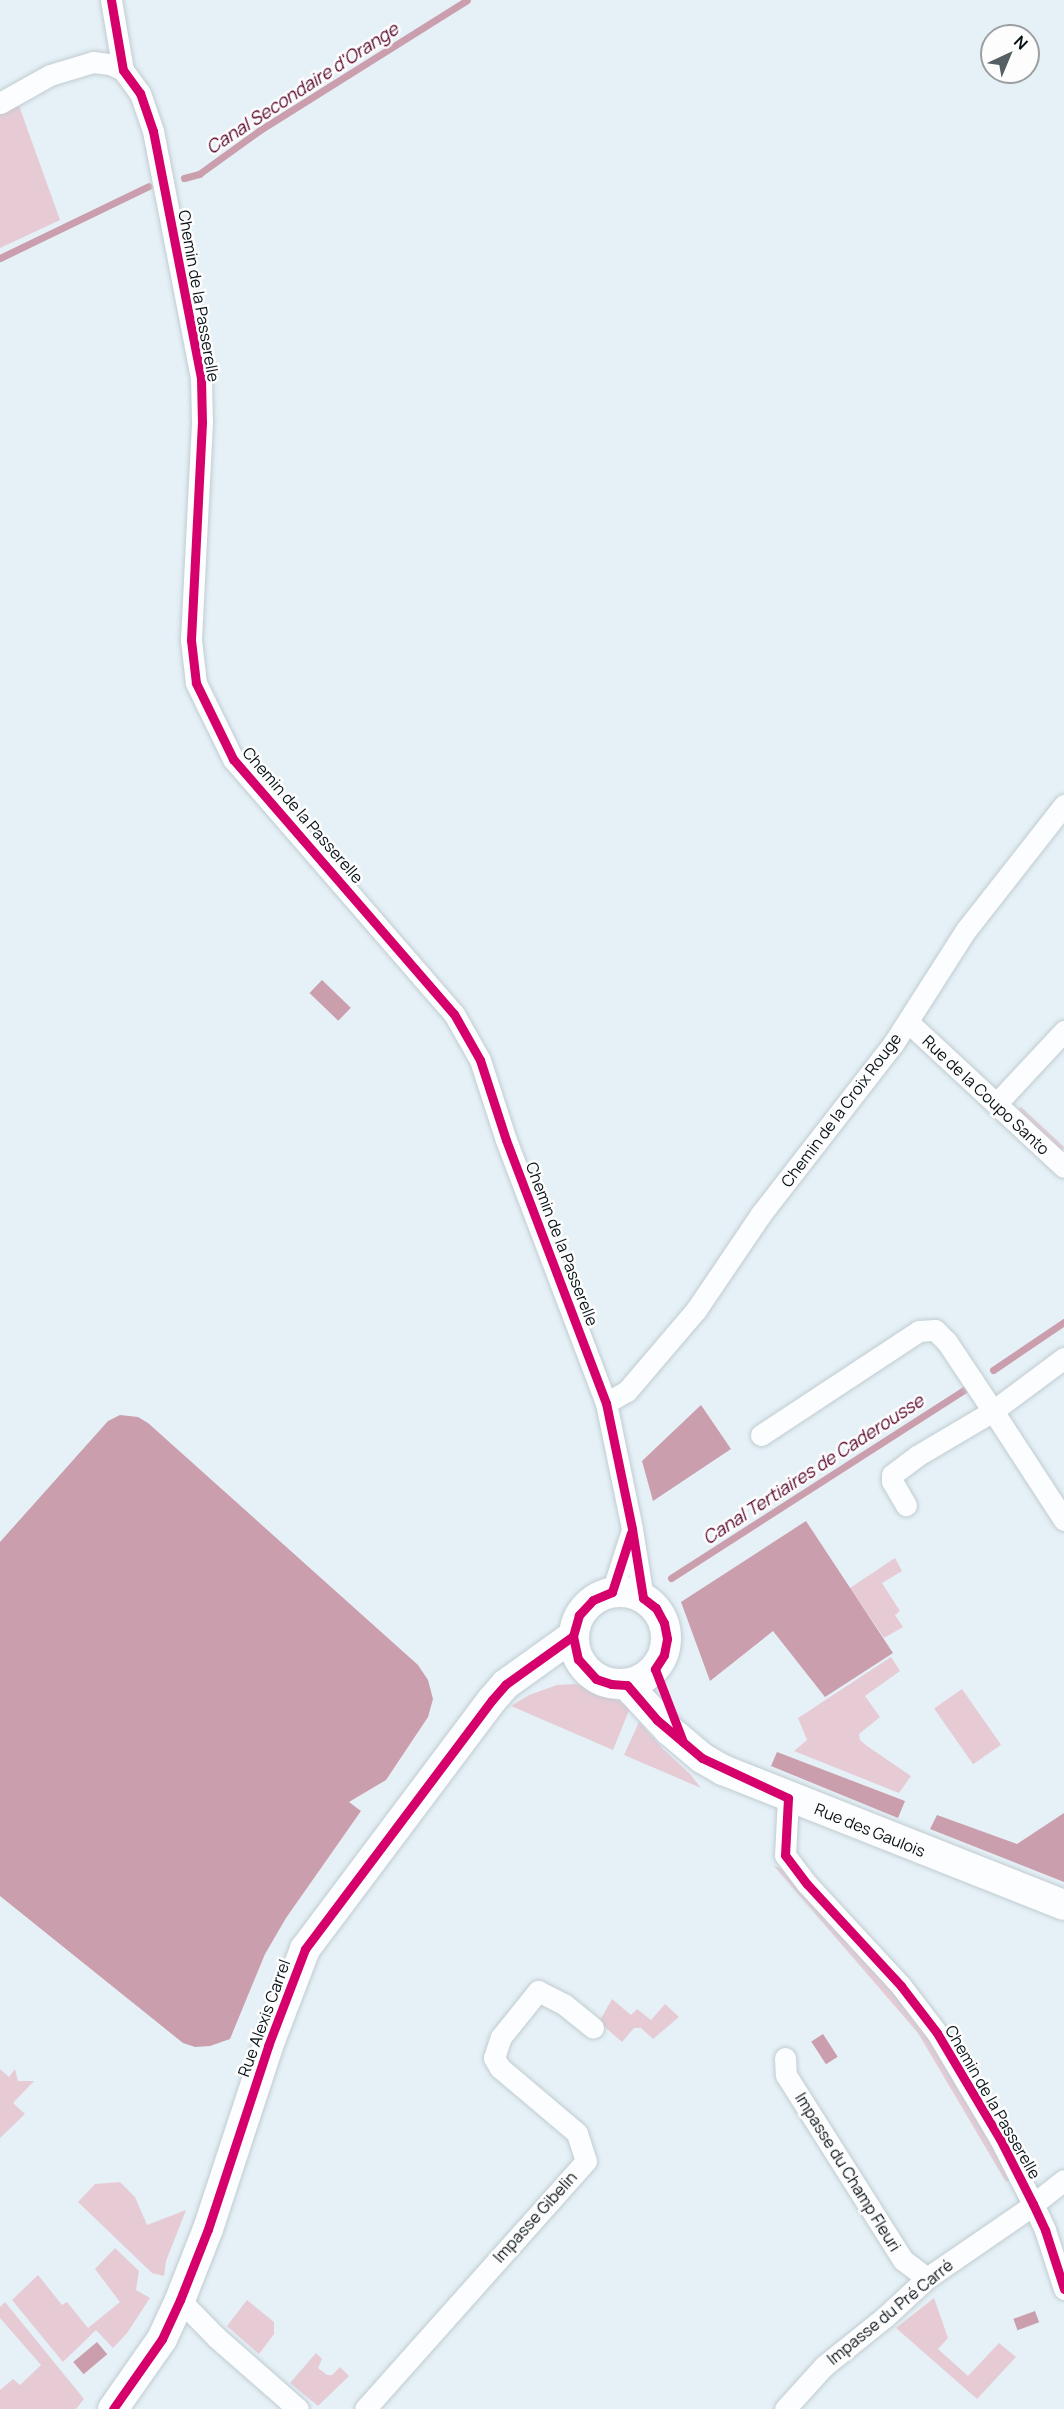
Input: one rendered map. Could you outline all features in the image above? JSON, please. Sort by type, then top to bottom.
[{"type":"street","name":"Chemin de la Passerelle","points":[[111,0],[123,70],[140,93],[153,131],[201,379],[202,434],[191,640],[196,683],[233,759],[454,1014],[480,1060],[506,1140],[606,1402],[632,1529],[643,1598]]},
{"type":"street","points":[[0,104],[50,75],[93,62],[110,64],[123,70]]},
{"type":"street","name":"Chemin de la Croix Rouge","points":[[606,1402],[627,1391],[696,1310],[761,1214],[908,1022],[966,930],[1064,805]]},
{"type":"street","name":"Rue de la Coupo Santo","points":[[908,1022],[1064,1167]]},
{"type":"street","points":[[996,1104],[1064,1031]]},
{"type":"street","points":[[761,1435],[919,1331],[935,1330],[947,1342],[1064,1520]]},
{"type":"street","points":[[906,1505],[892,1481],[892,1475],[917,1456],[993,1411],[1064,1358]]},
{"type":"street","name":"Chemin de la Passerelle","points":[[612,1592],[632,1529]]},
{"type":"street","points":[[612,1592],[628,1593],[643,1598],[656,1608],[664,1623],[667,1639],[664,1655],[655,1669],[643,1679],[627,1685],[611,1684],[596,1679],[584,1669],[578,1659],[573,1636],[579,1616],[593,1600],[612,1592]]},
{"type":"street","name":"Rue Alexis Carrel","points":[[113,2409],[162,2339],[180,2300],[208,2229],[275,2026],[305,1949],[475,1721],[506,1684],[573,1636]]},
{"type":"street","points":[[521,1675],[584,1669]]},
{"type":"street","points":[[655,1669],[683,1742]]},
{"type":"street","points":[[627,1685],[657,1720],[683,1742]]},
{"type":"street","name":"Rue des Gaulois","points":[[683,1742],[702,1758],[723,1770],[788,1798],[1064,1905]]},
{"type":"street","name":"Chemin de la Passerelle","points":[[788,1798],[785,1855],[807,1884],[848,1925],[923,2013],[966,2079],[1034,2204],[1045,2229],[1064,2289]]},
{"type":"street","name":"Impasse Gibelin","points":[[365,2409],[586,2161],[577,2133],[500,2068],[494,2058],[501,2037],[538,1991],[565,2005],[593,2028]]},
{"type":"street","name":"Impasse du Champ Fleuri","points":[[784,2058],[786,2075],[903,2260],[927,2278]]},
{"type":"street","name":"Impasse du Pré Carré","points":[[785,2409],[824,2366],[885,2317],[927,2278],[1034,2204],[1064,2180]]},
{"type":"street","points":[[180,2300],[216,2337],[298,2409]]},
{"type":"shaded area","points":[[18,103],[60,220],[0,248],[0,112]]},
{"type":"shaded area","points":[[322,980],[351,1008],[338,1021],[309,993]]},
{"type":"shaded area","points":[[1021,1107],[1064,1147],[1061,1151],[1018,1111]]},
{"type":"shaded area","points":[[701,1405],[731,1449],[653,1501],[642,1461]]},
{"type":"shaded area","points":[[120,1415],[138,1417],[148,1423],[418,1665],[428,1680],[433,1699],[428,1717],[386,1780],[349,1802],[361,1811],[286,1918],[265,1954],[230,2039],[210,2046],[195,2047],[183,2043],[0,1896],[0,1542],[108,1421]]},
{"type":"shaded area","points":[[806,1521],[893,1653],[825,1697],[773,1631],[710,1681],[681,1602]]},
{"type":"shaded area","points":[[895,1558],[902,1571],[882,1583],[900,1611],[895,1615],[903,1627],[884,1638],[850,1588]]},
{"type":"shaded area","points":[[891,1657],[900,1671],[865,1696],[880,1717],[859,1734],[860,1740],[867,1746],[911,1776],[899,1793],[794,1751],[807,1740],[798,1718]]},
{"type":"shaded area","points":[[576,1684],[619,1701],[630,1708],[613,1750],[511,1706],[529,1695],[557,1685]]},
{"type":"shaded area","points":[[962,1689],[1001,1745],[973,1764],[934,1709]]},
{"type":"shaded area","points":[[639,1722],[690,1774],[701,1788],[624,1755]]},
{"type":"shaded area","points":[[777,1752],[905,1801],[898,1818],[771,1766]]},
{"type":"shaded area","points":[[1064,1813],[1064,1882],[930,1829],[937,1815],[1017,1844]]},
{"type":"shaded area","points":[[774,1866],[787,1871],[926,2030],[1015,2177],[1006,2182],[918,2033]]},
{"type":"shaded area","points":[[612,1999],[631,2015],[637,2009],[651,2020],[665,2004],[679,2017],[653,2039],[641,2028],[634,2028],[622,2042],[599,2022]]},
{"type":"shaded area","points":[[823,2034],[838,2057],[826,2064],[811,2042]]},
{"type":"shaded area","points":[[0,2069],[9,2077],[15,2069],[18,2081],[34,2081],[13,2103],[25,2114],[0,2138]]},
{"type":"shaded area","points":[[120,2182],[135,2197],[147,2225],[186,2210],[166,2261],[164,2276],[152,2273],[78,2202],[95,2184]]},
{"type":"shaded area","points":[[115,2248],[139,2271],[136,2290],[150,2298],[127,2333],[113,2348],[96,2330],[63,2362],[12,2300],[38,2275],[62,2305],[67,2302],[88,2328],[120,2302],[95,2269]]},
{"type":"shaded area","points":[[934,2298],[948,2338],[938,2349],[968,2376],[999,2343],[1016,2357],[977,2399],[896,2328]]},
{"type":"shaded area","points":[[247,2300],[274,2322],[274,2334],[259,2354],[227,2326]]},
{"type":"shaded area","points":[[5,2302],[84,2399],[76,2409],[0,2409],[0,2390],[13,2379],[20,2385],[41,2365],[0,2318],[0,2307]]},
{"type":"shaded area","points":[[1035,2311],[1039,2322],[1017,2330],[1013,2319]]},
{"type":"shaded area","points":[[97,2342],[107,2354],[84,2374],[73,2362]]},
{"type":"shaded area","points":[[316,2353],[322,2359],[318,2368],[327,2375],[332,2375],[340,2367],[349,2376],[318,2406],[290,2383]]},
{"type":"waterway","name":"Canal Secondaire d'Orange","points":[[184,178],[199,174],[260,130],[467,0]]},
{"type":"waterway","name":"Canal Secondaire d'Orange","points":[[0,258],[149,186]]},
{"type":"waterway","name":"Canal Tertiaires de Caderousse","points":[[993,1370],[1064,1322]]},
{"type":"waterway","name":"Canal Tertiaires de Caderousse","points":[[671,1578],[972,1385]]},
{"type":"cycle path","points":[[111,0],[123,70],[140,93],[153,131],[201,379],[202,422],[191,640],[196,683],[233,759],[454,1014],[480,1060],[506,1140],[606,1403],[632,1529],[643,1598],[656,1608],[664,1623],[667,1639],[664,1655],[655,1669],[683,1742]]},
{"type":"cycle path","points":[[631,1533],[612,1592],[593,1600],[579,1615],[573,1636],[578,1659],[596,1679],[611,1684],[627,1685],[657,1720],[702,1758],[788,1798],[785,1855],[807,1884],[901,1986],[937,2033],[1000,2139],[1033,2204],[1045,2230],[1064,2289]]},
{"type":"cycle path","points":[[113,2409],[162,2339],[180,2300],[208,2229],[268,2046],[305,1949],[492,1700],[506,1684],[573,1636]]}]
